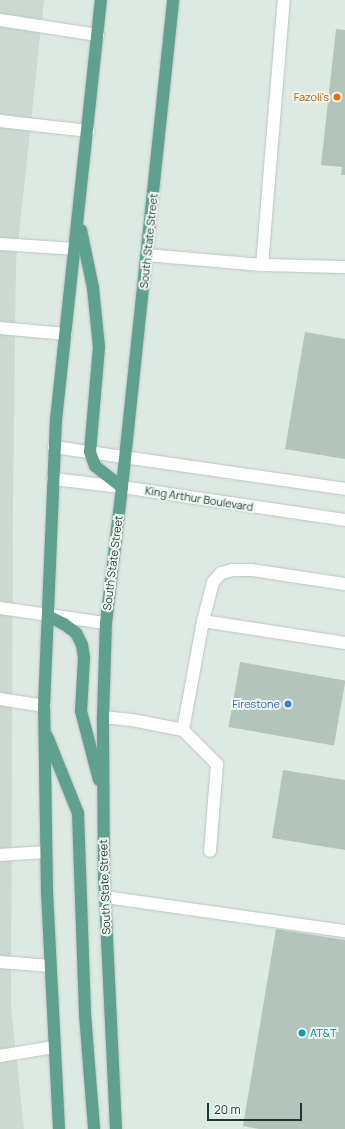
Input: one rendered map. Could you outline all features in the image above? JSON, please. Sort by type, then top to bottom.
[{"type":"main road","points":[[59,1129],[53,1047],[50,966],[46,852],[44,706],[54,479],[54,447],[101,0]]},
{"type":"main road","name":"South State Street","points":[[116,1129],[105,897],[103,797],[103,717],[106,623],[148,255],[173,0]]},
{"type":"main road","points":[[78,213],[93,288],[99,347],[90,452],[95,466],[122,487]]},
{"type":"main road","points":[[48,616],[64,624],[76,633],[82,646],[84,658],[81,711],[103,797]]},
{"type":"main road","points":[[44,730],[78,813],[85,1014],[94,1129]]},
{"type":"street","points":[[262,265],[284,0]]},
{"type":"street","points":[[0,20],[98,35]]},
{"type":"street","points":[[0,121],[88,131]]},
{"type":"street","points":[[0,244],[76,249]]},
{"type":"street","points":[[148,255],[262,265],[345,267]]},
{"type":"street","points":[[0,328],[66,334]]},
{"type":"street","points":[[54,447],[125,456],[345,489]]},
{"type":"street","name":"King Arthur Boulevard","points":[[54,479],[122,487],[345,520]]},
{"type":"street","points":[[183,730],[203,621],[213,582],[221,573],[233,570],[252,570],[345,584]]},
{"type":"street","points":[[0,608],[106,623]]},
{"type":"street","points":[[203,621],[345,643]]},
{"type":"street","points":[[0,700],[44,706]]},
{"type":"street","points":[[103,717],[132,720],[183,730],[217,764],[210,851]]},
{"type":"street","points":[[0,855],[46,852]]},
{"type":"street","points":[[105,897],[345,931]]},
{"type":"street","points":[[0,962],[50,966]]},
{"type":"street","points":[[0,1056],[53,1047]]},
{"type":"shaded area","points":[[0,0],[44,0],[16,262],[13,502],[11,1007],[24,1129],[0,1129]]},
{"type":"building","name":"Fazoli's","points":[[336,29],[345,30],[345,175],[341,175],[342,167],[321,165]]},
{"type":"building","points":[[305,332],[345,339],[345,459],[285,449]]},
{"type":"building","name":"Firestone","points":[[240,662],[345,681],[334,746],[229,727]]},
{"type":"building","points":[[283,770],[345,780],[345,850],[272,838]]},
{"type":"building","name":"AT&T","points":[[276,929],[345,940],[345,1129],[259,1129],[243,1126]]},
{"type":"place","name":"Fazoli's","points":[[337,97]]},
{"type":"place","name":"Firestone","points":[[288,704]]},
{"type":"place","name":"AT&T","points":[[302,1033]]}]
